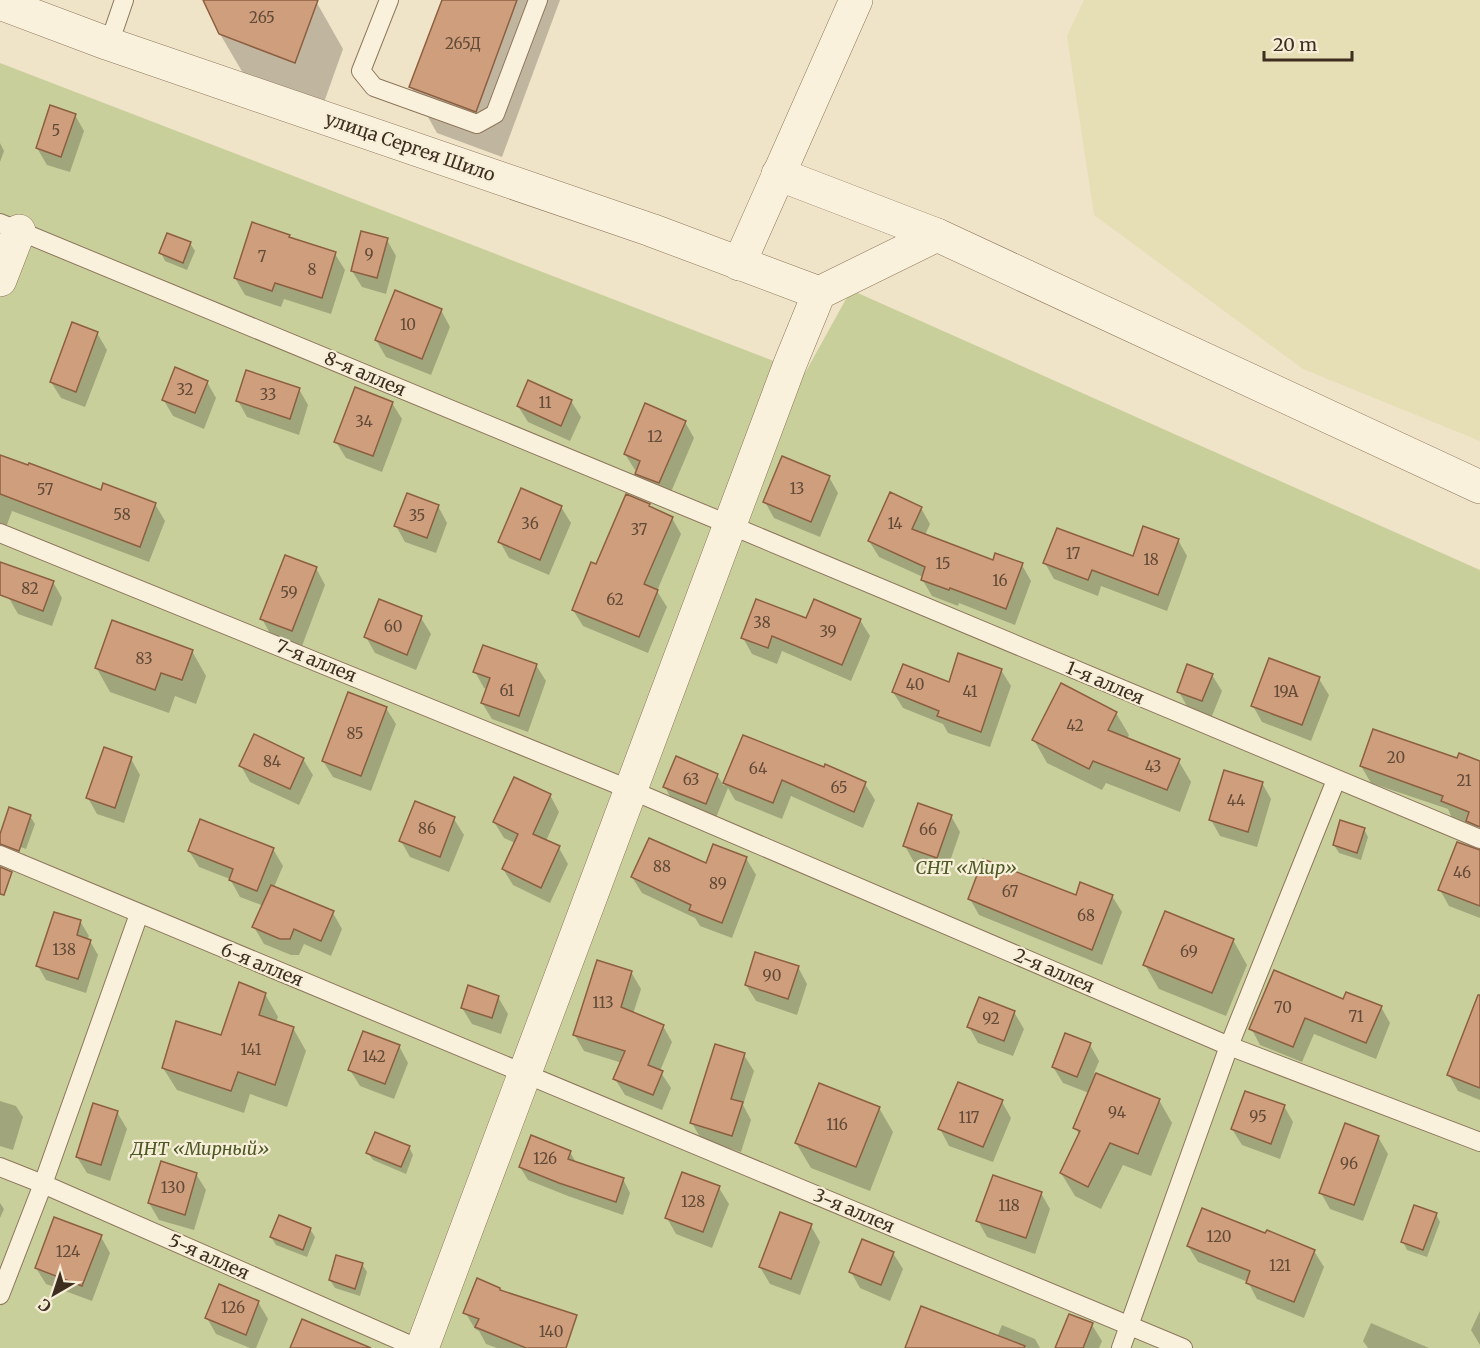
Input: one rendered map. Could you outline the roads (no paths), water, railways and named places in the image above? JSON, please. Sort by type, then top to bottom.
[{"type":"street","points":[[740,264],[856,0]]},
{"type":"street","name":"улица Сергея Шило","points":[[0,3],[109,44],[651,230],[819,293]]},
{"type":"street","points":[[778,174],[936,235],[1480,487]]},
{"type":"street","points":[[0,280],[9,227]]},
{"type":"street","points":[[422,1348],[790,364],[819,293],[936,235]]},
{"type":"lane","points":[[109,44],[124,0]]},
{"type":"lane","points":[[389,0],[361,71],[374,87],[477,124],[495,114],[538,0]]},
{"type":"lane","name":"8-я аллея","points":[[9,227],[730,525]]},
{"type":"lane","name":"1-я аллея","points":[[730,525],[1480,839]]},
{"type":"lane","name":"7-я аллея","points":[[0,533],[631,790]]},
{"type":"lane","points":[[1121,1348],[1229,1046],[1336,780]]},
{"type":"lane","name":"2-я аллея","points":[[631,790],[1229,1046],[1480,1142]]},
{"type":"lane","name":"6-я аллея","points":[[0,855],[525,1073]]},
{"type":"lane","points":[[0,1295],[43,1184],[139,914]]},
{"type":"lane","name":"3-я аллея","points":[[525,1073],[1183,1348]]},
{"type":"lane","name":"5-я аллея","points":[[0,1167],[417,1348]]},
{"type":"park label","name":"СНТ «Мир»","points":[[966,868]]},
{"type":"park label","name":"ДНТ «Мирный»","points":[[200,1149]]}]
